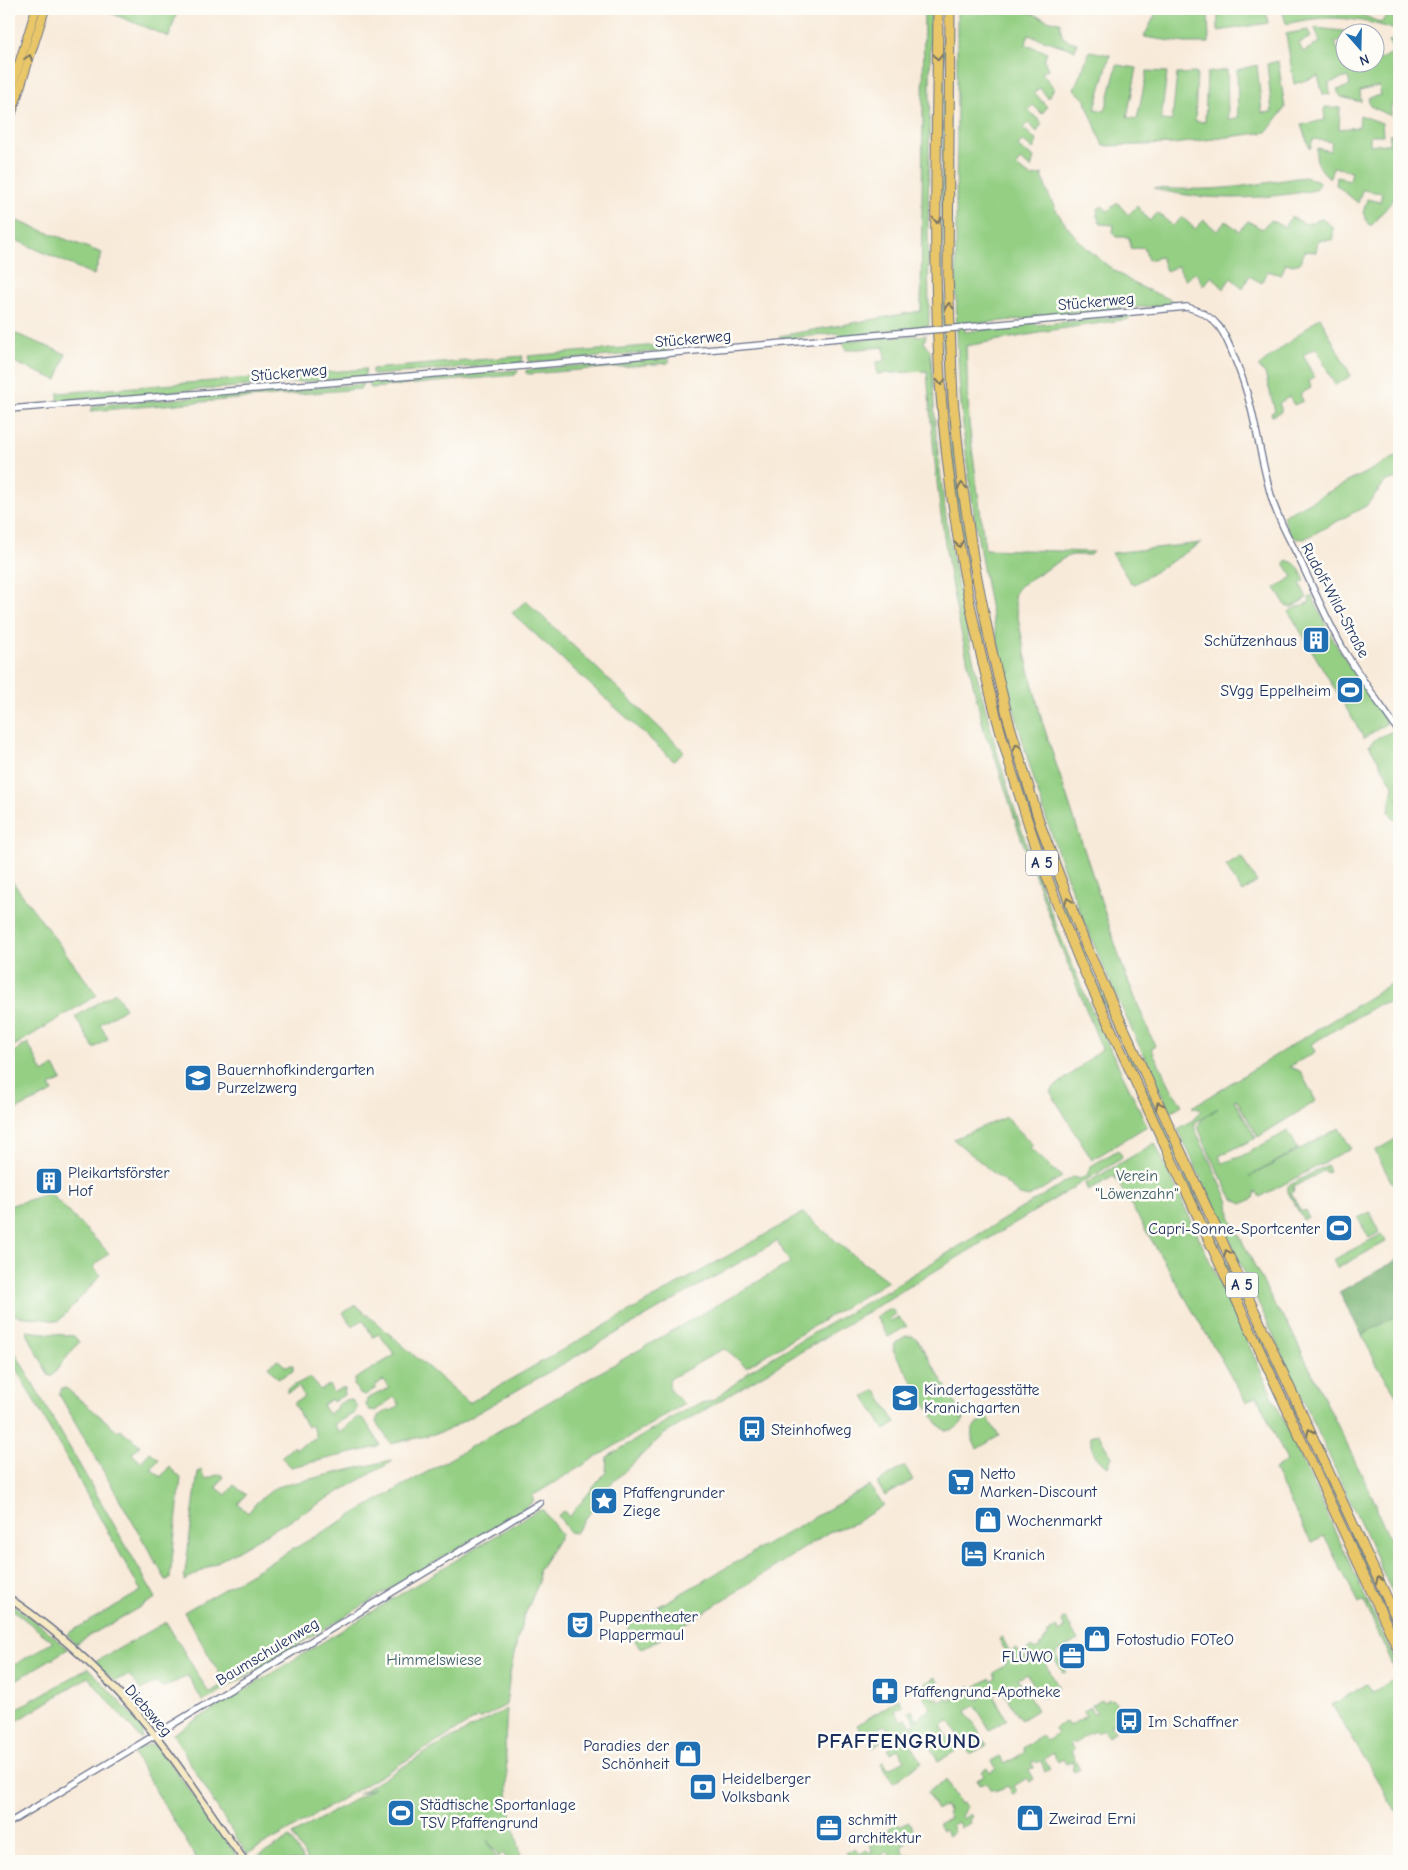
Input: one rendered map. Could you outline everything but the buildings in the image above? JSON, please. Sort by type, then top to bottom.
[{"type":"highway","name":"A 5","points":[[938,9],[936,279],[941,393],[951,487],[960,548],[980,651],[997,721],[1029,828],[1080,962],[1399,1651]]},
{"type":"highway","name":"A 5","points":[[950,9],[948,276],[953,399],[962,483],[974,563],[1008,719],[1046,840],[1086,946],[1399,1624]]},
{"type":"main road","points":[[9,96],[36,9]]},
{"type":"main road","points":[[9,122],[45,9]]},
{"type":"main road","name":"Diebsweg","points":[[9,1598],[46,1626],[124,1700],[155,1735],[245,1861]]},
{"type":"street","name":"Stückerweg","points":[[9,409],[411,376],[1186,307],[1199,310],[1216,323],[1227,338],[1249,400],[1266,472]]},
{"type":"street","name":"Rudolf-Wild-Straße","points":[[1266,472],[1277,512],[1324,612],[1344,651],[1399,732]]},
{"type":"street","name":"Baumschulenweg","points":[[9,1822],[540,1503]]},
{"type":"green space","points":[[101,9],[178,9],[169,37]]},
{"type":"green space","points":[[924,9],[931,9],[928,230],[929,326],[841,336],[839,333],[781,339],[779,336],[921,311]]},
{"type":"green space","points":[[957,9],[1021,9],[1050,21],[1060,22],[1062,36],[1067,40],[1077,43],[1075,50],[1028,35],[1026,45],[1047,52],[1044,60],[1048,69],[1042,73],[1054,88],[1048,98],[1040,88],[1034,92],[1047,107],[1042,114],[1033,105],[1028,110],[1042,123],[1037,132],[1028,123],[1023,128],[1037,141],[1033,149],[1022,141],[1018,147],[1034,158],[1031,168],[1020,160],[1016,166],[1032,177],[1042,174],[1047,192],[1055,209],[1078,239],[1106,264],[1137,285],[1180,304],[1033,316],[1033,318],[972,324],[972,322],[964,323],[965,332],[1035,323],[1036,325],[1132,315],[1129,319],[1039,332],[966,346],[969,423],[985,549],[1093,552],[1090,555],[1066,557],[1021,585],[1016,590],[1014,597],[1025,654],[1042,721],[1124,971],[1155,1046],[1151,1048],[1173,1092],[1182,1105],[1170,1112],[1123,1011],[1079,909],[1057,851],[1020,732],[991,610],[970,488],[959,370],[956,315]]},
{"type":"green space","points":[[1158,9],[1208,9],[1209,43],[1185,43],[1144,37]]},
{"type":"green space","points":[[1218,9],[1266,9],[1268,23],[1218,31]]},
{"type":"green space","points":[[1282,9],[1367,9],[1363,15],[1379,22],[1328,18],[1286,24]]},
{"type":"green space","points":[[1367,9],[1380,9],[1378,15]]},
{"type":"green space","points":[[1388,13],[1397,21],[1399,28],[1396,30],[1386,27],[1386,22],[1382,22]]},
{"type":"green space","points":[[1315,28],[1336,30],[1336,72],[1386,72],[1386,56],[1393,53],[1389,40],[1399,45],[1399,104],[1391,106],[1391,116],[1370,106],[1368,98],[1381,95],[1379,86],[1360,91],[1361,102],[1341,97],[1337,90],[1350,86],[1348,77],[1329,83],[1330,95],[1323,94],[1318,76],[1294,84],[1286,34],[1308,30],[1311,37],[1299,43],[1303,52],[1320,42]]},
{"type":"green space","points":[[943,36],[945,36],[943,274],[951,429],[964,529],[975,593],[993,677],[1013,754],[1050,867],[1093,972],[1378,1589],[1399,1635],[1399,1641],[1091,977],[1062,906],[1026,804],[1006,734],[988,664],[966,560],[951,456],[943,351],[941,272]]},
{"type":"green space","points":[[1090,51],[1110,55],[1095,109],[1105,111],[1117,65],[1137,68],[1127,117],[1137,119],[1147,71],[1167,72],[1161,120],[1172,121],[1177,74],[1197,73],[1195,121],[1205,122],[1207,73],[1227,70],[1228,119],[1238,118],[1237,70],[1257,65],[1262,113],[1272,112],[1267,64],[1278,61],[1285,108],[1267,132],[1174,144],[1103,146],[1085,100],[1074,89]]},
{"type":"green space","points":[[1325,107],[1340,108],[1339,129],[1359,127],[1360,115],[1382,123],[1383,135],[1370,135],[1370,145],[1389,144],[1390,134],[1399,140],[1399,159],[1395,159],[1394,167],[1399,169],[1399,193],[1372,225],[1369,225],[1363,213],[1367,199],[1380,202],[1382,193],[1362,190],[1358,203],[1336,185],[1337,177],[1350,180],[1352,171],[1333,167],[1330,177],[1328,177],[1318,164],[1316,157],[1317,148],[1330,151],[1332,142],[1313,139],[1310,149],[1301,125],[1325,120]]},
{"type":"green space","points":[[1304,177],[1317,180],[1320,183],[1316,190],[1265,197],[1231,198],[1180,194],[1154,188],[1227,188]]},
{"type":"green space","points":[[1117,202],[1128,215],[1137,206],[1149,221],[1158,213],[1173,226],[1182,217],[1195,229],[1204,220],[1217,231],[1226,221],[1239,231],[1248,221],[1262,229],[1270,220],[1284,227],[1291,217],[1306,224],[1322,219],[1333,227],[1333,240],[1318,240],[1316,252],[1304,251],[1300,263],[1293,265],[1286,263],[1281,275],[1268,271],[1262,283],[1249,276],[1243,288],[1231,278],[1223,289],[1212,276],[1203,286],[1196,272],[1185,280],[1178,266],[1166,271],[1161,257],[1148,260],[1144,247],[1131,249],[1129,237],[1116,237],[1113,232],[1114,225],[1101,224],[1097,216],[1098,209],[1102,206],[1108,211]]},
{"type":"green space","points":[[9,218],[102,253],[94,275],[9,237]]},
{"type":"green space","points":[[1320,317],[1351,376],[1335,385],[1316,348],[1303,355],[1314,377],[1309,381],[1311,388],[1300,394],[1303,401],[1294,405],[1289,397],[1279,403],[1281,412],[1272,416],[1271,413],[1275,411],[1265,373],[1258,367]]},
{"type":"green space","points":[[9,331],[66,354],[57,380],[9,360]]},
{"type":"green space","points":[[926,335],[924,343],[930,350],[938,453],[949,536],[970,647],[995,746],[1026,843],[1061,939],[1089,1004],[1147,1126],[1092,1160],[1050,1091],[1102,1049],[1059,942],[1019,832],[990,742],[986,738],[955,602],[943,533],[927,371],[877,374],[877,362],[885,361],[884,347],[846,350],[843,341]]},
{"type":"green space","points":[[671,344],[666,351],[530,363],[528,356]]},
{"type":"green space","points":[[523,356],[521,363],[375,375],[372,373],[372,369]]},
{"type":"green space","points":[[667,358],[670,360],[668,363],[526,373],[526,370]]},
{"type":"green space","points":[[366,369],[364,377],[58,401],[58,393]]},
{"type":"green space","points":[[517,370],[518,372],[515,375],[371,388],[369,385],[370,382]]},
{"type":"green space","points":[[363,384],[360,389],[90,411],[99,405]]},
{"type":"green space","points":[[1399,455],[1399,478],[1386,481],[1366,506],[1306,538],[1298,539],[1290,535],[1283,516]]},
{"type":"green space","points":[[1201,543],[1135,584],[1130,582],[1112,553]]},
{"type":"green space","points":[[1288,561],[1294,563],[1300,571],[1305,581],[1300,584],[1307,598],[1292,607],[1287,607],[1275,588],[1293,577],[1284,563]]},
{"type":"green space","name":"SVgg Eppelheim","points":[[1312,596],[1333,640],[1387,723],[1364,738],[1289,612],[1310,602],[1309,598]]},
{"type":"green space","points":[[526,601],[684,751],[674,761],[512,613]]},
{"type":"green space","points":[[1393,731],[1399,739],[1399,823],[1389,811],[1393,785],[1369,745],[1377,738]]},
{"type":"green space","points":[[1241,857],[1257,882],[1242,892],[1226,866]]},
{"type":"green space","points":[[9,877],[97,995],[9,1049]]},
{"type":"green space","points":[[1399,979],[1399,996],[1388,1003],[1379,1004],[1311,1044],[1315,1052],[1289,1067],[1300,1071],[1316,1101],[1258,1137],[1236,1099],[1234,1100],[1256,1138],[1219,1156],[1222,1163],[1240,1157],[1288,1131],[1298,1149],[1249,1177],[1339,1128],[1351,1148],[1260,1197],[1256,1191],[1254,1198],[1242,1204],[1233,1199],[1212,1160],[1198,1127],[1203,1118],[1218,1108],[1196,1122],[1194,1127],[1229,1202],[1230,1217],[1276,1308],[1287,1322],[1376,1504],[1378,1513],[1399,1560],[1399,1607],[1178,1129],[1193,1120],[1201,1110],[1192,1107]]},
{"type":"green space","points":[[115,992],[125,1008],[100,1024],[108,1039],[94,1048],[75,1017]]},
{"type":"green space","points":[[28,1043],[43,1073],[54,1066],[62,1080],[50,1086],[53,1092],[9,1113],[9,1055]]},
{"type":"green space","points":[[1006,1117],[1033,1145],[1030,1148],[1062,1177],[1029,1197],[1020,1195],[953,1139]]},
{"type":"green space","points":[[1399,1137],[1399,1179],[1392,1183],[1375,1151]]},
{"type":"green space","name":"Verein \"Löwenzahn\"","points":[[1155,1143],[1399,1669],[1399,1809],[1396,1811],[1332,1705],[1367,1684],[1373,1692],[1398,1677],[1364,1601],[1359,1604],[1324,1536],[1311,1542],[1274,1470],[1287,1461],[1257,1396],[1246,1402],[1114,1176],[1088,1191],[1085,1184]]},
{"type":"green space","points":[[1118,1150],[1122,1156],[1121,1159],[663,1435],[613,1482],[575,1533],[569,1532],[558,1515],[564,1511],[569,1517],[606,1472],[607,1457],[682,1412],[713,1400],[749,1371],[887,1290],[889,1293],[892,1287],[1073,1177],[1080,1179],[1087,1175],[1091,1166]]},
{"type":"green space","points":[[1327,1165],[1330,1172],[1327,1173],[1325,1170],[1293,1187],[1294,1191],[1291,1193],[1301,1212],[1305,1210],[1308,1217],[1303,1220],[1288,1192],[1288,1186]]},
{"type":"green space","points":[[50,1193],[109,1253],[93,1267],[101,1275],[59,1321],[18,1316],[13,1314],[9,1305],[9,1206]]},
{"type":"green space","points":[[1370,1212],[1380,1232],[1369,1238],[1358,1218]]},
{"type":"green space","points":[[803,1213],[844,1248],[888,1281],[746,1367],[728,1351],[723,1349],[670,1379],[671,1390],[684,1404],[532,1496],[534,1501],[528,1506],[203,1702],[188,1676],[164,1687],[154,1683],[141,1690],[129,1675],[114,1681],[95,1662],[166,1622],[209,1693],[225,1683],[184,1612],[790,1263],[777,1241],[446,1431],[391,1444],[376,1422],[378,1416],[400,1405],[394,1397],[375,1411],[369,1410],[366,1405],[367,1399],[389,1388],[383,1380],[375,1386],[376,1388],[365,1395],[359,1393],[354,1385],[355,1379],[395,1355],[379,1334],[373,1337],[363,1320],[352,1326],[343,1313],[356,1305],[469,1403]]},
{"type":"green space","points":[[1382,1234],[1386,1242],[1337,1268],[1333,1260]]},
{"type":"green space","points":[[1399,1259],[1399,1314],[1362,1335],[1339,1292]]},
{"type":"green space","points":[[891,1308],[896,1314],[890,1318],[891,1321],[898,1317],[907,1326],[888,1337],[876,1317]]},
{"type":"green space","points":[[1399,1314],[1399,1399],[1377,1365],[1362,1335]]},
{"type":"green space","points":[[26,1331],[74,1336],[79,1342],[52,1376],[49,1376]]},
{"type":"green space","points":[[906,1336],[913,1336],[917,1339],[962,1414],[963,1421],[954,1429],[945,1430],[939,1426],[893,1350],[896,1343]]},
{"type":"green space","points":[[9,1342],[156,1598],[75,1644],[67,1634],[141,1591],[9,1356]]},
{"type":"green space","points":[[278,1360],[285,1366],[293,1365],[293,1371],[278,1379],[268,1366]]},
{"type":"green space","points":[[310,1377],[320,1390],[329,1385],[333,1393],[341,1388],[345,1389],[344,1395],[333,1402],[331,1399],[322,1405],[328,1414],[347,1399],[353,1401],[357,1407],[355,1413],[334,1424],[339,1432],[348,1427],[347,1425],[358,1417],[364,1419],[380,1444],[378,1447],[291,1467],[281,1457],[294,1446],[295,1449],[317,1437],[311,1425],[307,1427],[293,1403],[304,1397],[299,1387],[287,1393],[287,1389]]},
{"type":"green space","points":[[62,1388],[66,1388],[118,1431],[120,1429],[140,1445],[132,1454],[141,1462],[150,1452],[159,1459],[151,1469],[161,1477],[169,1467],[181,1478],[170,1579],[166,1580],[59,1394]]},
{"type":"green space","points":[[876,1390],[896,1423],[885,1430],[864,1397]]},
{"type":"green space","points":[[987,1417],[999,1436],[977,1449],[972,1438],[972,1430]]},
{"type":"green space","points":[[1098,1433],[1112,1457],[1108,1466],[1100,1461],[1092,1449],[1091,1436]]},
{"type":"green space","points":[[392,1460],[184,1581],[198,1472],[201,1470],[205,1479],[220,1474],[224,1477],[216,1487],[226,1495],[234,1485],[246,1495],[238,1504],[248,1513],[256,1503],[276,1487]]},
{"type":"green space","points":[[905,1466],[913,1480],[885,1496],[877,1483]]},
{"type":"green space","points":[[869,1486],[884,1505],[855,1523],[829,1532],[700,1615],[645,1648],[639,1647],[626,1625]]},
{"type":"green space","name":"Himmelswiese","points":[[543,1510],[561,1535],[538,1571],[539,1582],[523,1619],[516,1645],[506,1705],[480,1719],[479,1717],[247,1854],[173,1734],[536,1511]]},
{"type":"green space","points":[[9,1602],[43,1627],[68,1649],[9,1684],[9,1668],[53,1642],[9,1607]]},
{"type":"green space","points":[[1065,1618],[1078,1640],[1056,1653],[1066,1672],[1063,1673],[1054,1658],[1045,1663],[1059,1688],[1042,1698],[1027,1674],[1018,1679],[1037,1710],[1021,1720],[1001,1689],[993,1695],[1007,1719],[990,1730],[975,1705],[966,1711],[987,1745],[970,1754],[949,1720],[941,1726],[956,1751],[938,1761],[921,1734],[909,1741],[922,1762],[893,1783],[881,1763],[884,1762],[888,1769],[905,1760],[898,1749],[891,1753],[888,1749],[892,1747],[890,1743],[896,1739],[894,1735],[872,1748],[871,1746],[883,1739],[882,1735],[889,1732],[885,1725],[878,1728],[879,1730],[866,1739],[857,1725],[899,1699],[903,1706],[895,1711],[901,1721],[906,1718],[911,1726],[916,1724],[909,1711],[912,1710],[917,1720],[929,1710],[928,1708],[930,1707],[919,1687],[935,1677],[940,1685],[930,1692],[934,1699],[937,1697],[940,1702],[947,1697],[949,1701],[953,1699],[951,1695],[955,1693],[957,1696],[958,1693],[970,1686],[977,1700],[981,1698],[975,1687],[990,1678],[992,1681],[996,1678],[994,1673],[1008,1662],[1004,1656],[1007,1654],[999,1639],[1002,1637],[1010,1652],[1016,1649],[1020,1656],[1023,1655],[1025,1658],[1028,1657],[1025,1651],[1032,1647],[1034,1650],[1041,1647],[1040,1645],[1044,1642],[1043,1640],[1048,1637],[1046,1634],[1056,1627],[1059,1632],[1065,1628],[1061,1621]]},
{"type":"green space","points":[[89,1668],[141,1725],[144,1730],[141,1739],[88,1677],[9,1726],[9,1713]]},
{"type":"green space","points":[[1102,1699],[1104,1702],[1113,1699],[1124,1717],[1111,1725],[1115,1732],[1108,1737],[1103,1729],[1096,1733],[1094,1731],[1088,1733],[1075,1744],[1073,1742],[1070,1744],[1074,1750],[1071,1752],[1080,1769],[1074,1772],[1072,1762],[1066,1764],[1063,1759],[1058,1762],[1053,1753],[1044,1759],[1050,1769],[1045,1772],[1041,1761],[1031,1763],[1034,1767],[1029,1770],[1034,1779],[1030,1782],[1027,1778],[1014,1786],[1017,1792],[1013,1795],[1008,1786],[991,1791],[986,1782],[979,1785],[977,1780],[984,1776],[982,1772],[987,1768],[990,1773],[996,1769],[991,1761],[1000,1756],[1005,1764],[1025,1752],[1023,1748],[1035,1739],[1042,1736],[1047,1741],[1057,1734],[1054,1728],[1066,1722],[1069,1726],[1086,1716],[1083,1711],[1090,1707],[1093,1714],[1097,1713],[1092,1705]]},
{"type":"green space","name":"Städtische Sportanlage TSV Pfaffengrund","points":[[507,1709],[505,1743],[509,1806],[522,1859],[508,1861],[503,1853],[499,1857],[487,1840],[498,1861],[308,1861],[292,1835],[374,1788],[358,1794],[432,1749]]},
{"type":"green space","points":[[156,1744],[238,1857],[237,1861],[198,1861],[133,1753],[147,1745]]},
{"type":"green space","points":[[946,1780],[960,1804],[963,1803],[967,1808],[963,1811],[965,1813],[961,1815],[963,1819],[970,1814],[972,1817],[969,1820],[970,1823],[961,1828],[958,1822],[951,1826],[954,1832],[948,1836],[945,1830],[942,1831],[938,1825],[950,1818],[947,1813],[949,1812],[945,1806],[937,1810],[927,1792]]},
{"type":"green space","points":[[909,1822],[914,1831],[905,1836],[908,1842],[901,1847],[906,1856],[911,1855],[913,1858],[908,1861],[900,1861],[896,1854],[891,1857],[887,1851],[882,1855],[885,1861],[843,1861],[849,1857],[846,1853],[855,1848],[860,1854],[867,1850],[869,1853],[873,1851],[870,1846],[879,1840],[875,1835],[879,1832],[885,1835],[890,1832],[888,1829],[897,1823],[900,1826]]},
{"type":"green space","points":[[290,1838],[304,1861],[252,1860]]},
{"type":"place","name":"Schützenhaus","points":[[1316,640]]},
{"type":"place","name":"SVgg Eppelheim","points":[[1350,690]]},
{"type":"place","name":"Bauernhofkindergarten Purzelzwerg","points":[[198,1078]]},
{"type":"place","name":"Pleikartsförster Hof","points":[[49,1181]]},
{"type":"place","name":"Capri-Sonne-Sportcenter","points":[[1339,1228]]},
{"type":"place","name":"Kindertagesstätte Kranichgarten","points":[[905,1398]]},
{"type":"place","name":"Steinhofweg","points":[[752,1429]]},
{"type":"place","name":"Netto Marken-Discount","points":[[961,1482]]},
{"type":"place","name":"Pfaffengrunder Ziege","points":[[604,1501]]},
{"type":"place","name":"Wochenmarkt","points":[[988,1520]]},
{"type":"place","name":"Kranich","points":[[974,1554]]},
{"type":"place","name":"Puppentheater Plappermaul","points":[[580,1625]]},
{"type":"place","name":"Fotostudio FOTeO","points":[[1097,1639]]},
{"type":"place","name":"FLÜWO","points":[[1072,1656]]},
{"type":"place","name":"Pfaffengrund-Apotheke","points":[[885,1691]]},
{"type":"place","name":"Im Schaffner","points":[[1129,1721]]},
{"type":"place","name":"Paradies der Schönheit","points":[[688,1754]]},
{"type":"place","name":"Heidelberger Volksbank","points":[[703,1787]]},
{"type":"place","name":"Städtische Sportanlage TSV Pfaffengrund","points":[[401,1813]]},
{"type":"place","name":"Zweirad Erni","points":[[1030,1818]]},
{"type":"place","name":"schmitt architektur","points":[[829,1828]]},
{"type":"district","name":"PFAFFENGRUND","points":[[899,1741]]}]
